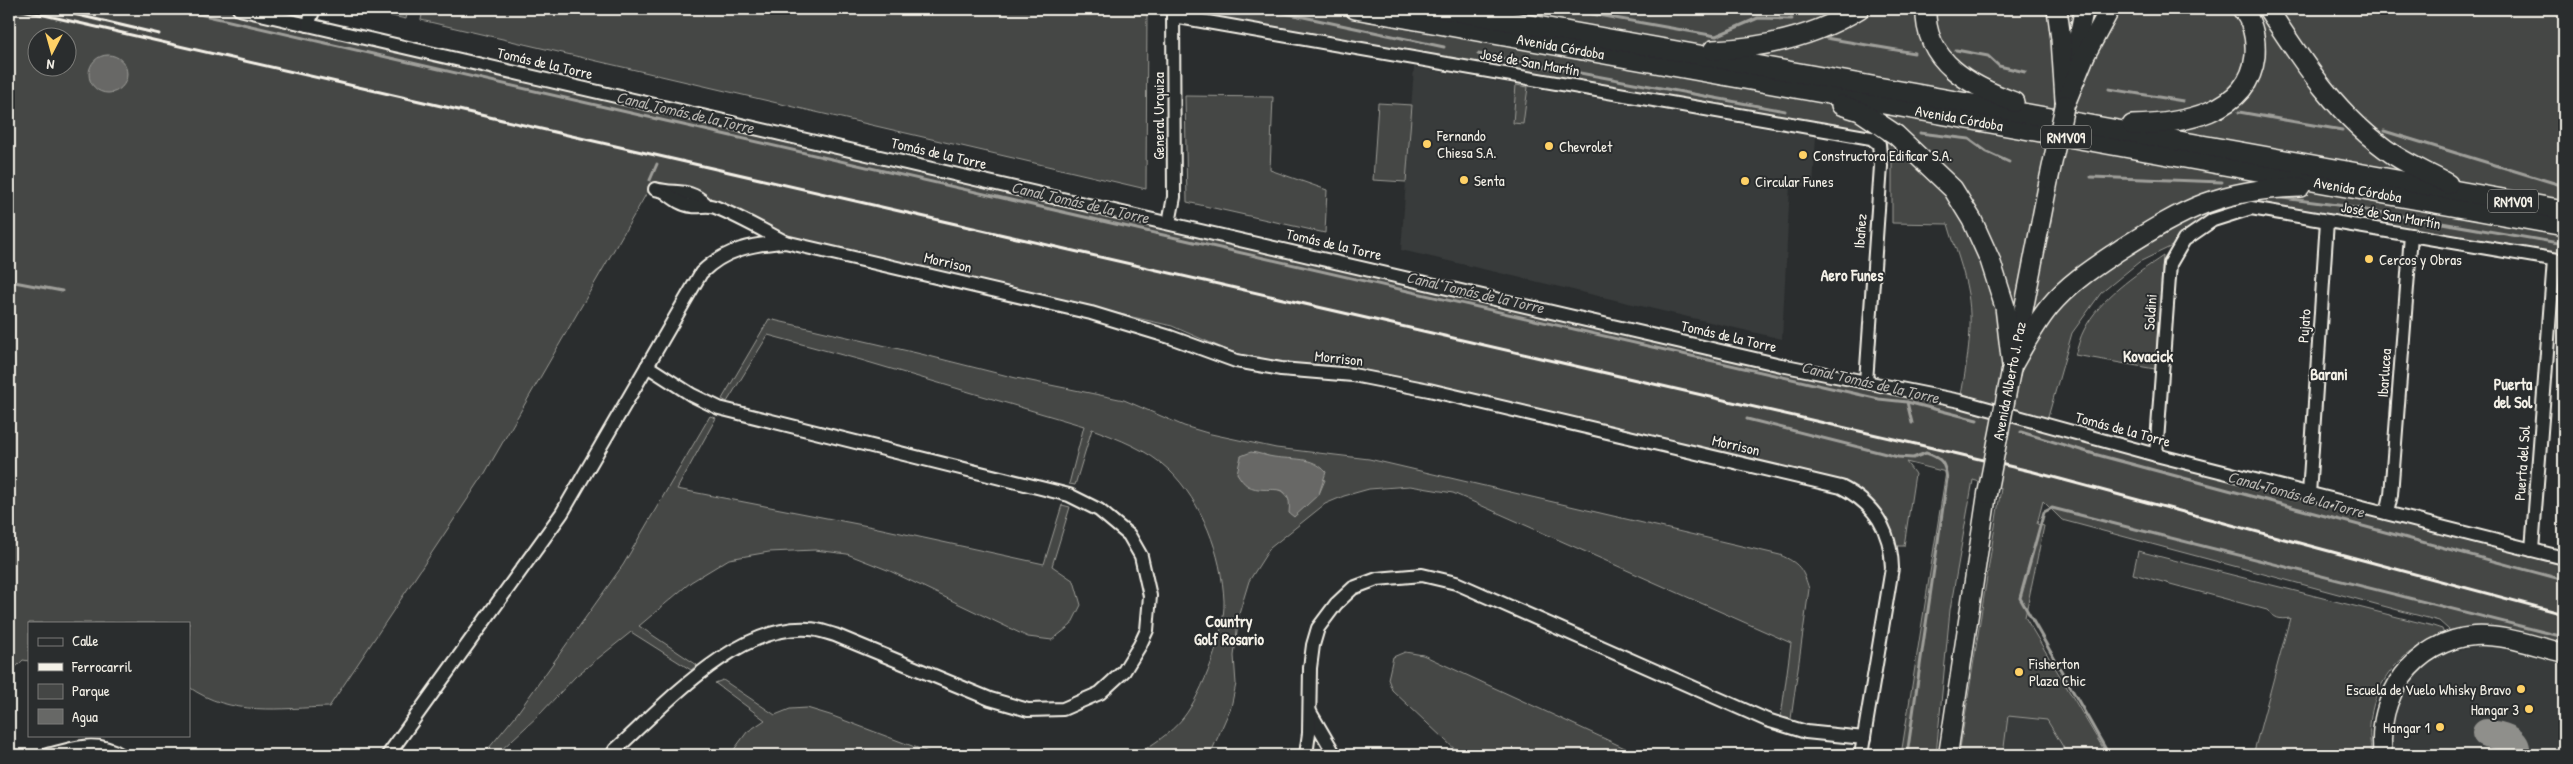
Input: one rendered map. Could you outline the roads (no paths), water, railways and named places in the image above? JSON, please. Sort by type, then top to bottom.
[{"type":"main road","name":"Avenida Córdoba","points":[[1355,9],[2564,226]]},
{"type":"main road","name":"Avenida Córdoba","points":[[1442,9],[2564,210]]},
{"type":"main road","points":[[1679,51],[1771,44],[1806,35],[1841,20],[1859,9]]},
{"type":"main road","points":[[1926,9],[1928,30],[1933,45],[1944,62],[1954,71],[1986,92],[2050,117]]},
{"type":"main road","points":[[2056,9],[2061,38],[2065,104]]},
{"type":"main road","name":"Avenida Alberto J. Paz","points":[[1948,755],[1987,494],[2048,179],[2084,9]]},
{"type":"main road","points":[[2065,104],[2085,54],[2110,9]]},
{"type":"main road","points":[[2103,126],[2142,125],[2194,116],[2211,111],[2238,95],[2250,77],[2256,44],[2252,28],[2242,9]]},
{"type":"main road","points":[[2268,9],[2332,101],[2351,119],[2395,155],[2462,192]]},
{"type":"main road","points":[[1792,87],[1860,111],[1896,135],[1954,189],[1972,220],[1990,260],[2005,307],[2012,366]]},
{"type":"main road","points":[[2012,366],[2034,328],[2051,305],[2085,272],[2179,213],[2228,195],[2270,188],[2341,187]]},
{"type":"main road","points":[[2383,755],[2381,740],[2384,713],[2388,699],[2402,675],[2434,648],[2458,638],[2497,637],[2564,653]]},
{"type":"street","name":"Tomás de la Torre","points":[[239,9],[1780,364],[1960,401],[2156,455],[2564,558]]},
{"type":"street","points":[[308,25],[314,9]]},
{"type":"street","name":"José de San Martín","points":[[1173,12],[1794,126],[1858,135],[1871,138],[1879,144]]},
{"type":"street","name":"General Urquiza","points":[[1169,223],[1174,197],[1173,12]]},
{"type":"street","name":"Ibañez","points":[[1866,382],[1881,166],[1879,144]]},
{"type":"street","name":"Morrison","points":[[660,190],[683,203],[693,206],[706,204],[746,220],[786,242],[1091,313],[1170,337],[1236,361],[1281,369],[1372,378],[1826,483],[1855,494],[1868,504],[1880,519],[1889,538],[1892,568],[1861,755]]},
{"type":"street","name":"José de San Martín","points":[[2212,220],[2251,208],[2559,260]]},
{"type":"street","points":[[746,220],[751,244]]},
{"type":"street","name":"Soldini","points":[[2156,455],[2170,264],[2184,240],[2212,220]]},
{"type":"street","name":"Pujato","points":[[2309,494],[2327,221]]},
{"type":"street","name":"Ibarlucea","points":[[2387,514],[2391,495],[2411,235]]},
{"type":"street","name":"Morrison","points":[[647,366],[701,273],[712,262],[751,244],[786,242]]},
{"type":"street","name":"Puerta del Sol","points":[[2532,550],[2559,260]]},
{"type":"street","points":[[388,755],[562,514],[647,366],[692,395],[719,408],[1069,495],[1099,510],[1129,535],[1141,556],[1150,596],[1147,630],[1124,671],[1100,693],[1063,708],[1042,711],[1028,710],[990,699],[835,635],[810,629],[767,634],[744,644],[710,668],[637,730],[612,755]]},
{"type":"street","points":[[1306,755],[1310,712],[1310,668],[1313,645],[1318,628],[1336,604],[1353,588],[1377,579],[1422,575],[1456,583],[1767,720],[1806,732],[1864,738]]},
{"type":"street","points":[[1310,712],[1335,755]]},
{"type":"street","points":[[47,755],[105,746],[121,755]]},
{"type":"water","points":[[108,55],[122,60],[127,74],[122,88],[108,93],[94,88],[89,74],[94,60]]},
{"type":"water","points":[[1251,452],[1315,463],[1326,472],[1319,494],[1294,517],[1289,513],[1289,502],[1287,495],[1283,491],[1255,489],[1246,485],[1239,477],[1237,473],[1241,456]]},
{"type":"waterway","name":"Canal Tomás de la Torre","points":[[177,9],[1879,399],[1907,402],[1977,420]]},
{"type":"waterway","points":[[1266,9],[1444,47]]},
{"type":"waterway","points":[[1564,9],[1716,36],[1758,18],[1792,19]]},
{"type":"waterway","points":[[1826,38],[1914,53]]},
{"type":"waterway","points":[[1956,50],[1988,56],[1999,66],[2025,72]]},
{"type":"waterway","points":[[1478,54],[1785,111]]},
{"type":"waterway","points":[[2109,89],[2183,101]]},
{"type":"waterway","points":[[2239,112],[2342,130]]},
{"type":"waterway","points":[[2384,131],[2564,186]]},
{"type":"waterway","points":[[1920,133],[1969,139],[1987,152],[2009,162]]},
{"type":"waterway","points":[[650,180],[657,164]]},
{"type":"waterway","points":[[2091,177],[2222,182]]},
{"type":"waterway","points":[[2274,197],[2337,205],[2564,244]]},
{"type":"waterway","points":[[9,281],[62,291]]},
{"type":"waterway","points":[[1907,402],[1912,423]]},
{"type":"waterway","points":[[1747,419],[1898,457],[1913,458],[1926,453],[1936,457],[1944,465],[1947,479],[1907,755]]},
{"type":"waterway","name":"Canal Tomás de la Torre","points":[[2021,432],[2094,454],[2564,580]]},
{"type":"waterway","points":[[2109,755],[2020,598],[2044,512],[2052,508],[2564,637]]},
{"type":"railway","points":[[18,9],[2034,472],[2564,614]]},
{"type":"railway","points":[[52,9],[159,34]]},
{"type":"place","name":"Fernando Chiesa S.A.","points":[[1427,144]]},
{"type":"place","name":"Chevrolet","points":[[1549,146]]},
{"type":"place","name":"Constructora Edificar S.A.","points":[[1803,155]]},
{"type":"place","name":"Senta","points":[[1464,180]]},
{"type":"place","name":"Circular Funes","points":[[1745,181]]},
{"type":"place","name":"Cercos y Obras","points":[[2369,259]]},
{"type":"place","name":"Fisherton Plaza Chic","points":[[2019,672]]},
{"type":"place","name":"Escuela de Vuelo Whisky Bravo","points":[[2521,689]]},
{"type":"place","name":"Hangar 3","points":[[2529,709]]},
{"type":"place","name":"Hangar 1","points":[[2440,727]]},
{"type":"district","name":"Aero Funes","points":[[1852,275]]},
{"type":"district","name":"Kovacick","points":[[2148,356]]},
{"type":"district","name":"Barani","points":[[2329,374]]},
{"type":"district","name":"Puerta del Sol","points":[[2513,393]]},
{"type":"district","name":"Country Golf Rosario","points":[[1229,630]]}]
